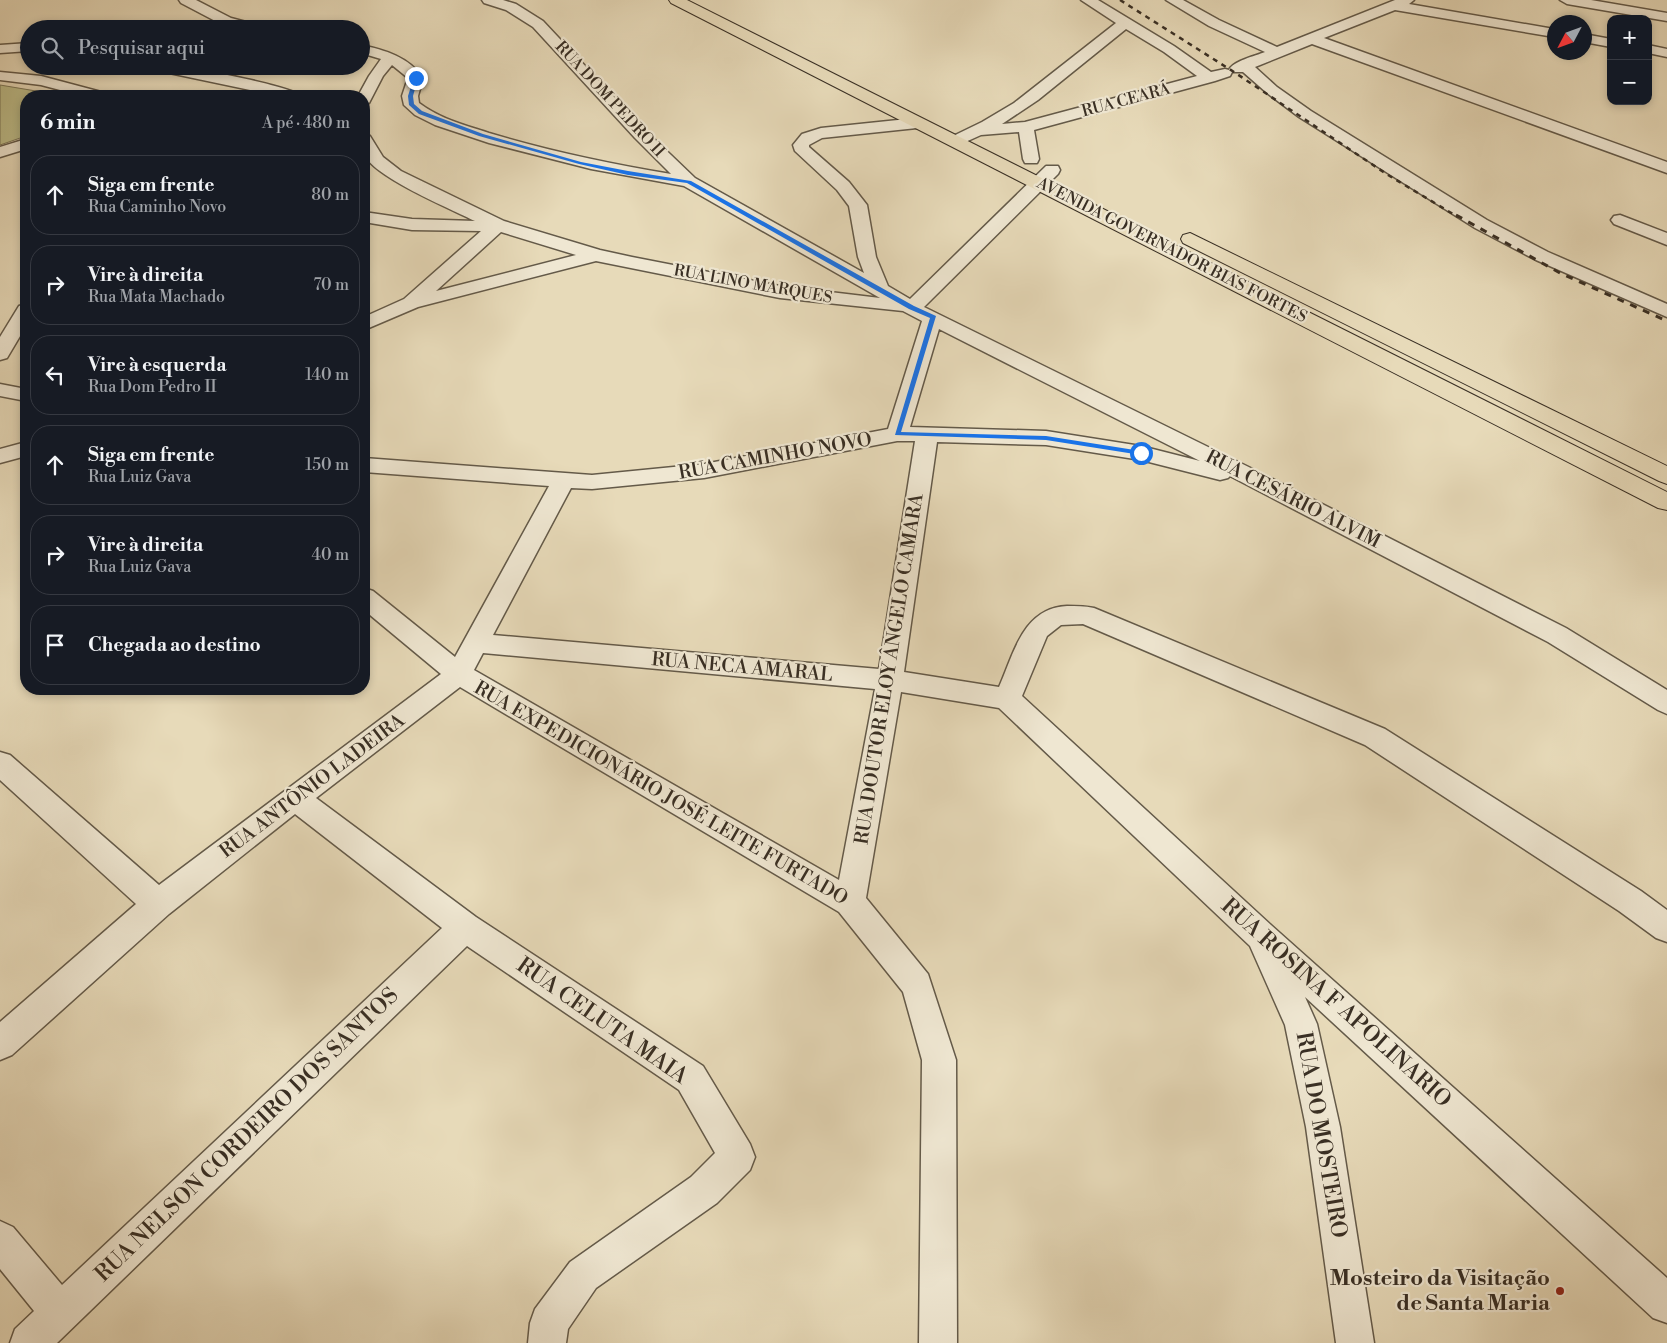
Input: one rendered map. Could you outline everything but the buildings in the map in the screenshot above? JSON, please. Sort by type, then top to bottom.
[{"type":"main road","name":"AVENIDA GOVERNADOR BIAS FORTES","points":[[676,0],[917,123],[957,133],[1046,177],[1338,335],[1667,502]]},
{"type":"main road","points":[[707,0],[865,78]]},
{"type":"main road","points":[[810,68],[829,61]]},
{"type":"main road","points":[[976,131],[998,143]]},
{"type":"main road","name":"AVENIDA GOVERNADOR BIAS FORTES","points":[[1014,151],[1030,159],[1046,177],[1148,218]]},
{"type":"main road","name":"AVENIDA GOVERNADOR BIAS FORTES","points":[[1174,231],[1667,476]]},
{"type":"main road","points":[[1338,335],[1358,322]]},
{"type":"main road","points":[[1604,470],[1622,453]]},
{"type":"street","points":[[186,0],[224,20]]},
{"type":"street","name":"RUA DOM PEDRO II","points":[[489,0],[511,7],[538,24],[598,86],[641,135],[689,182],[912,308]]},
{"type":"street","points":[[1088,0],[1169,49],[1210,78]]},
{"type":"street","points":[[1173,0],[1214,23],[1279,51],[1310,57]]},
{"type":"street","name":"RUA CEARÁ","points":[[957,133],[1026,127],[1210,78],[1407,0]]},
{"type":"street","points":[[1567,0],[1667,16]]},
{"type":"street","points":[[1392,5],[1547,32]]},
{"type":"street","points":[[976,131],[1018,107],[1055,79],[1097,42],[1125,23]]},
{"type":"street","points":[[1310,38],[1667,168]]},
{"type":"street","points":[[1592,39],[1607,42]]},
{"type":"street","points":[[0,49],[20,48]]},
{"type":"street","points":[[1652,50],[1667,52]]},
{"type":"street","points":[[370,52],[390,58],[410,70],[416,78],[410,96],[412,105],[420,112],[434,119],[481,135],[580,163],[628,173],[689,182]]},
{"type":"street","points":[[369,90],[376,76],[390,58]]},
{"type":"street","points":[[1338,64],[1432,83]]},
{"type":"street","points":[[1235,69],[1272,90],[1305,114],[1481,224],[1542,256],[1667,311]]},
{"type":"street","points":[[199,75],[273,90]]},
{"type":"street","points":[[0,76],[41,81],[76,90]]},
{"type":"street","points":[[879,289],[867,258],[858,205],[843,186],[801,148],[801,144],[811,136],[821,133],[917,123]]},
{"type":"street","points":[[1026,127],[1030,159]]},
{"type":"street","points":[[0,152],[20,146]]},
{"type":"street","points":[[370,151],[377,161],[395,175],[498,225]]},
{"type":"street","points":[[912,308],[1046,177]]},
{"type":"street","points":[[370,219],[448,227],[498,225]]},
{"type":"street","points":[[1620,220],[1667,240]]},
{"type":"street","points":[[370,321],[411,304],[498,225]]},
{"type":"street","name":"RUA LINO MARQUES","points":[[498,225],[596,255],[780,292],[912,308]]},
{"type":"street","name":"RUA LINO MARQUES","points":[[411,304],[596,255]]},
{"type":"street","name":"RUA CESÁRIO ALVIM","points":[[912,308],[1271,487],[1557,635],[1667,703]]},
{"type":"street","points":[[898,434],[933,317]]},
{"type":"street","points":[[0,354],[20,320]]},
{"type":"street","points":[[0,390],[20,394]]},
{"type":"street","name":"RUA CAMINHO NOVO","points":[[370,466],[592,482],[704,471],[898,434],[1046,438],[1141,453],[1271,487]]},
{"type":"street","name":"RUA DOUTOR ELOY ÂNGELO CAMARA","points":[[850,902],[890,680],[927,435]]},
{"type":"street","points":[[0,456],[20,451]]},
{"type":"street","name":"RUA ANTÔNIO LADEIRA","points":[[0,1044],[158,904],[459,674],[563,481]]},
{"type":"street","name":"RUA EXPEDICIONÁRIO JOSÉ LEITE FURTADO","points":[[370,602],[459,674],[850,902],[917,984],[939,1060],[938,1343]]},
{"type":"street","points":[[1007,698],[1037,630],[1055,616],[1084,615],[1375,737],[1630,900],[1667,928]]},
{"type":"street","name":"RUA NECA AMARAL","points":[[476,643],[890,680],[1007,698]]},
{"type":"street","name":"RUA ROSINA F APOLINARIO","points":[[1007,698],[1260,935],[1667,1304]]},
{"type":"street","points":[[0,763],[158,904]]},
{"type":"street","name":"RUA CELUTA MAIA","points":[[295,798],[466,927],[691,1078],[737,1157],[704,1190],[583,1275],[549,1323],[548,1343]]},
{"type":"street","name":"RUA NELSON CORDEIRO DOS SANTOS","points":[[29,1343],[466,927]]},
{"type":"street","name":"RUA DO MOSTEIRO","points":[[1260,935],[1301,1024],[1323,1127],[1355,1343]]},
{"type":"street","points":[[0,1240],[60,1313]]},
{"type":"green space","points":[[0,85],[30,90],[20,90],[20,138],[0,145]]},
{"type":"railway","points":[[1120,0],[1234,72],[1388,175],[1458,217]]},
{"type":"railway","points":[[1456,215],[1560,273],[1667,321]]},
{"type":"place","name":"Mosteiro da Visitação de Santa Maria","points":[[1560,1291]]},
{"type":"route","points":[[416,78],[410,96],[412,105],[420,112],[434,119],[457,128],[580,163],[628,173],[689,182],[912,308],[933,317],[898,434],[1046,438],[1141,453]]}]
